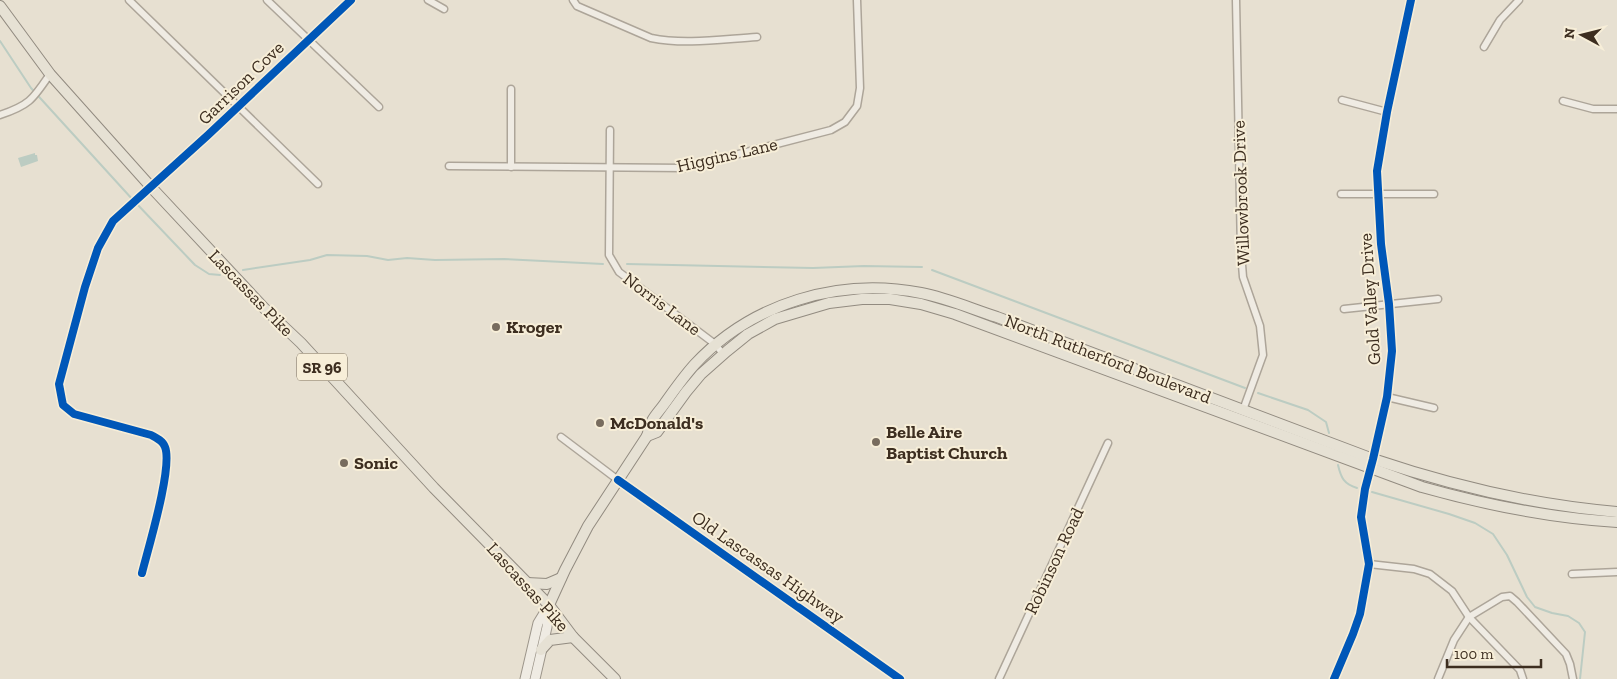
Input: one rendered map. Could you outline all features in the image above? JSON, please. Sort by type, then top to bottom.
[{"type":"main road","name":"Lascassas Pike","points":[[0,6],[50,74],[151,187],[265,309],[301,343],[434,488],[549,605],[573,637],[615,679]]},
{"type":"main road","name":"North Rutherford Boulevard","points":[[549,605],[588,526],[647,436],[651,422],[685,374],[716,344],[736,329],[762,314],[792,301],[825,293],[860,289],[893,289],[922,293],[960,305],[1243,410],[1422,487],[1492,505],[1542,514],[1617,522]]},
{"type":"main road","name":"North Rutherford Boulevard","points":[[647,436],[657,432],[701,374],[748,334],[775,319],[829,303],[862,299],[890,299],[920,304],[955,314],[1372,464],[1474,489],[1543,503],[1617,512]]},
{"type":"main road","points":[[1542,514],[1543,503]]},
{"type":"main road","points":[[528,583],[547,584],[561,578]]},
{"type":"main road","points":[[535,679],[547,627],[549,605]]},
{"type":"main road","points":[[525,679],[538,623],[549,605]]},
{"type":"main road","points":[[541,650],[550,640],[573,637]]},
{"type":"street","points":[[128,0],[318,184]]},
{"type":"street","points":[[267,0],[379,107]]},
{"type":"street","name":"Garrison Cove","points":[[142,573],[164,484],[168,458],[165,446],[160,440],[151,435],[74,414],[63,405],[58,384],[84,287],[98,248],[113,221],[351,0]]},
{"type":"street","points":[[428,0],[444,10]]},
{"type":"street","points":[[573,0],[577,6],[651,38],[660,40],[757,37]]},
{"type":"street","name":"Higgins Lane","points":[[449,166],[685,168],[832,130],[846,122],[857,106],[860,88],[857,0]]},
{"type":"street","name":"Willowbrook Drive","points":[[1236,0],[1241,252],[1243,277],[1260,326],[1262,355],[1243,410]]},
{"type":"street","name":"Gold Valley Drive","points":[[1334,679],[1354,634],[1360,614],[1368,564],[1361,517],[1365,489],[1387,397],[1392,351],[1389,304],[1381,244],[1377,171],[1387,112],[1411,0]]},
{"type":"street","points":[[1484,47],[1500,20],[1519,0]]},
{"type":"street","points":[[0,115],[31,101],[50,74]]},
{"type":"street","points":[[511,89],[511,167]]},
{"type":"street","points":[[1342,100],[1387,112]]},
{"type":"street","points":[[1563,101],[1593,109],[1617,109]]},
{"type":"street","name":"Norris Lane","points":[[610,130],[609,255],[619,272],[716,344],[723,354]]},
{"type":"street","points":[[1341,194],[1434,194]]},
{"type":"street","points":[[1344,309],[1438,299]]},
{"type":"street","points":[[1387,397],[1434,408]]},
{"type":"street","name":"Old Lascassas Highway","points":[[561,438],[900,679]]},
{"type":"street","name":"Robinson Road","points":[[999,679],[1108,443]]},
{"type":"street","points":[[1368,564],[1414,569],[1430,574],[1452,591],[1469,617],[1520,670],[1523,679]]},
{"type":"street","points":[[1572,574],[1617,572]]},
{"type":"street","points":[[1438,679],[1454,640],[1469,617],[1502,597],[1510,596],[1566,654],[1573,679]]},
{"type":"shaded area","points":[[35,153],[38,161],[21,167],[18,158]]},
{"type":"waterway","points":[[0,41],[31,88],[133,200]]},
{"type":"waterway","points":[[136,203],[195,265],[209,274],[220,275]]},
{"type":"waterway","points":[[243,270],[310,260],[327,255],[367,256],[388,260],[407,258],[435,260],[504,259],[603,264]]},
{"type":"waterway","points":[[627,264],[813,268],[864,266],[922,267]]},
{"type":"waterway","points":[[932,270],[1245,388]]},
{"type":"waterway","points":[[1258,393],[1308,410],[1326,422],[1329,433]]},
{"type":"waterway","points":[[1338,465],[1344,480],[1349,485],[1357,488]]},
{"type":"waterway","points":[[1372,492],[1475,523],[1493,534],[1507,555],[1527,597],[1535,607],[1568,616],[1579,623],[1585,632],[1580,679]]},
{"type":"cycle path","points":[[142,573],[163,489],[167,457],[165,447],[161,441],[151,435],[74,414],[63,405],[59,384],[85,287],[98,248],[113,221],[208,135],[351,0]]},
{"type":"cycle path","points":[[1334,679],[1360,614],[1369,564],[1361,517],[1365,489],[1387,397],[1392,351],[1389,304],[1381,244],[1377,171],[1387,112],[1411,0]]},
{"type":"cycle path","points":[[618,480],[900,679]]},
{"type":"place","name":"Kroger","points":[[496,327]]},
{"type":"place","name":"McDonald's","points":[[600,423]]},
{"type":"place","name":"Belle Aire Baptist Church","points":[[876,442]]},
{"type":"place","name":"Sonic","points":[[344,463]]}]
